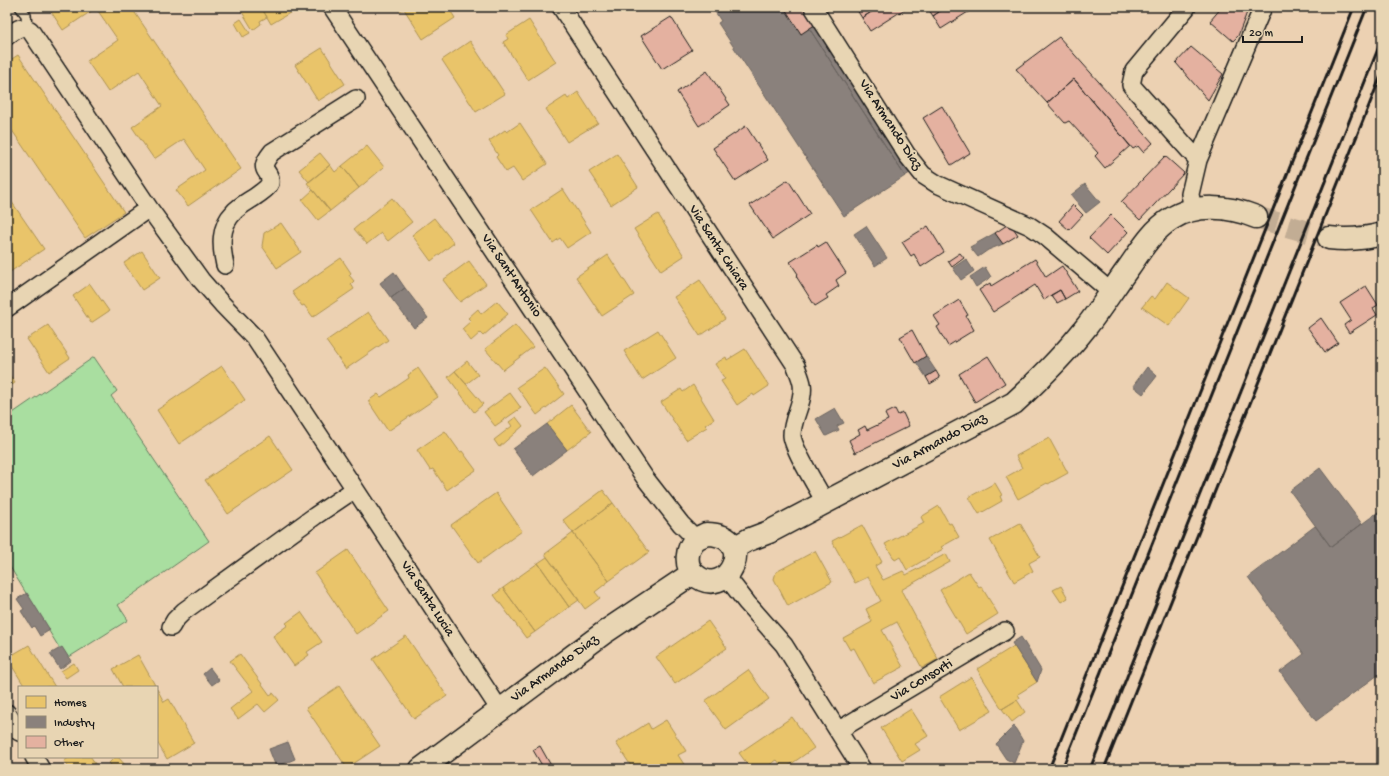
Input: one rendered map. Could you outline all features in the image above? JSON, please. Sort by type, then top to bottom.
[{"type":"street","name":"Via Sant'Antonio","points":[[332,7],[645,478],[681,524],[696,539]]},
{"type":"street","name":"Via Santa Chiara","points":[[561,7],[796,366],[802,385],[801,401],[793,422],[792,437],[824,502]]},
{"type":"street","name":"Via Armando Diaz","points":[[814,7],[907,154],[923,175],[937,184],[1030,226],[1045,236],[1111,292]]},
{"type":"street","points":[[1187,7],[1134,71],[1131,85],[1198,160]]},
{"type":"street","points":[[1193,210],[1190,194],[1198,160],[1263,7]]},
{"type":"street","points":[[7,36],[19,28],[27,27]]},
{"type":"street","name":"Via Santa Lucia","points":[[27,27],[149,208],[201,280],[254,337],[500,710]]},
{"type":"street","points":[[225,265],[221,249],[222,233],[234,212],[266,189],[270,183],[269,177],[264,169],[266,159],[272,152],[356,99]]},
{"type":"street","points":[[7,308],[149,208]]},
{"type":"street","name":"Via Armando Diaz","points":[[734,548],[748,540],[769,532],[1014,403],[1045,374],[1086,327],[1142,248],[1159,228],[1179,214],[1193,210],[1215,208],[1235,210],[1256,217]]},
{"type":"street","points":[[1329,238],[1346,240],[1368,238],[1382,234]]},
{"type":"street","points":[[171,627],[184,611],[355,488]]},
{"type":"street","points":[[706,534],[717,534],[727,539],[734,548],[735,558],[733,568],[726,576],[718,580],[708,581],[693,574],[689,568],[688,560],[690,548],[696,539],[706,534]]},
{"type":"street","name":"Via Armando Diaz","points":[[421,769],[605,632],[693,574]]},
{"type":"street","points":[[726,576],[747,603],[784,645],[839,730],[862,769]]},
{"type":"street","name":"Via Consorti","points":[[839,730],[1005,631]]},
{"type":"street","points":[[7,713],[18,730]]},
{"type":"street","points":[[35,758],[41,769]]},
{"type":"lane","points":[[20,7],[26,15],[27,27]]},
{"type":"green space","points":[[94,357],[117,391],[111,396],[209,541],[118,605],[128,620],[66,659],[7,562],[7,417]]},
{"type":"building: Homes","points":[[48,7],[131,7],[241,169],[188,206],[176,190],[205,170],[184,139],[154,159],[132,127],[162,106],[139,71],[108,92],[87,61],[118,40],[96,8],[63,30]]},
{"type":"building: Homes","points":[[239,7],[261,7],[267,17],[260,21],[261,24],[253,30]]},
{"type":"building: Homes","points":[[261,7],[300,7],[271,24]]},
{"type":"building: Homes","points":[[398,7],[448,7],[455,18],[423,39],[404,9],[400,11]]},
{"type":"building: Homes","points":[[241,19],[250,33],[243,37],[235,23]]},
{"type":"building: Homes","points":[[529,20],[556,62],[528,80],[503,42],[508,39],[506,35]]},
{"type":"building: Homes","points":[[470,41],[505,94],[476,112],[442,60]]},
{"type":"building: Homes","points":[[322,48],[345,84],[318,101],[295,65]]},
{"type":"building: Homes","points":[[18,55],[124,212],[85,238],[7,123],[7,62]]},
{"type":"building: Homes","points":[[578,92],[598,123],[567,142],[546,109],[566,96],[568,99]]},
{"type":"building: Homes","points":[[520,123],[547,164],[522,181],[513,168],[506,172],[496,157],[498,155],[489,141],[505,130],[507,132]]},
{"type":"building: Homes","points":[[367,146],[384,167],[359,188],[342,166]]},
{"type":"building: Homes","points":[[320,153],[330,165],[309,182],[299,170]]},
{"type":"building: Homes","points":[[617,154],[638,187],[611,205],[589,172]]},
{"type":"building: Homes","points":[[330,165],[335,172],[342,166],[359,188],[330,211],[307,183]]},
{"type":"building: Homes","points":[[563,189],[591,232],[567,248],[560,238],[553,243],[531,210]]},
{"type":"building: Homes","points":[[313,190],[330,211],[318,220],[302,200]]},
{"type":"building: Homes","points":[[7,195],[44,249],[7,274]]},
{"type":"building: Homes","points":[[392,198],[412,222],[388,241],[381,233],[367,244],[354,229]]},
{"type":"building: Homes","points":[[658,214],[684,256],[661,271],[634,229]]},
{"type":"building: Homes","points":[[434,218],[454,243],[431,261],[412,235]]},
{"type":"building: Homes","points":[[281,223],[301,252],[277,268],[262,246],[264,233]]},
{"type":"building: Homes","points":[[142,251],[160,278],[142,290],[124,263]]},
{"type":"building: Homes","points":[[608,255],[634,295],[602,316],[576,277]]},
{"type":"building: Homes","points":[[341,258],[351,273],[349,275],[354,281],[351,284],[354,289],[313,317],[304,305],[302,306],[292,292]]},
{"type":"building: Homes","points":[[469,261],[486,284],[460,302],[443,280]]},
{"type":"building: Homes","points":[[700,280],[725,319],[700,336],[674,297]]},
{"type":"building: Homes","points":[[1167,282],[1189,298],[1169,326],[1142,307],[1151,296],[1155,299]]},
{"type":"building: Homes","points":[[90,284],[109,311],[91,323],[73,296]]},
{"type":"building: Homes","points":[[497,301],[508,314],[483,336],[480,333],[471,341],[462,329],[471,321],[468,318],[478,309],[481,314]]},
{"type":"building: Homes","points":[[368,312],[388,340],[346,369],[326,341]]},
{"type":"building: Homes","points":[[48,325],[70,358],[49,372],[27,339]]},
{"type":"building: Homes","points":[[515,325],[533,347],[503,370],[485,349]]},
{"type":"building: Homes","points":[[658,330],[676,358],[642,380],[624,351]]},
{"type":"building: Homes","points":[[745,349],[769,386],[754,396],[753,394],[737,405],[721,381],[725,379],[715,364],[726,357],[727,360]]},
{"type":"building: Homes","points":[[467,361],[478,375],[466,384],[455,371]]},
{"type":"building: Homes","points":[[222,366],[245,400],[179,444],[157,410]]},
{"type":"building: Homes","points":[[418,368],[438,397],[388,431],[368,401],[378,394],[381,397],[409,378],[408,375]]},
{"type":"building: Homes","points":[[545,368],[564,394],[537,415],[517,387]]},
{"type":"building: Homes","points":[[7,371],[15,383],[7,388]]},
{"type":"building: Homes","points":[[455,371],[483,404],[474,412],[448,377]]},
{"type":"building: Homes","points":[[693,385],[714,419],[705,425],[707,427],[686,440],[661,402],[681,389],[683,392]]},
{"type":"building: Homes","points":[[510,393],[521,408],[495,426],[484,412]]},
{"type":"building: Homes","points":[[571,405],[591,432],[567,450],[547,424]]},
{"type":"building: Homes","points":[[516,417],[523,426],[499,447],[494,440],[512,426],[509,422]]},
{"type":"building: Homes","points":[[445,431],[460,452],[462,451],[476,470],[447,490],[433,469],[430,470],[417,450]]},
{"type":"building: Homes","points":[[270,436],[293,470],[228,514],[205,480]]},
{"type":"building: Homes","points":[[1049,438],[1068,473],[1018,499],[1006,477],[1022,468],[1016,456]]},
{"type":"building: Homes","points":[[995,483],[1002,495],[1000,496],[1002,501],[979,514],[969,497]]},
{"type":"building: Homes","points":[[603,490],[613,503],[573,533],[563,520]]},
{"type":"building: Homes","points":[[496,493],[522,531],[478,563],[451,525]]},
{"type":"building: Homes","points":[[613,503],[649,552],[609,581],[573,533]]},
{"type":"building: Homes","points":[[939,506],[949,524],[951,523],[959,537],[941,547],[943,549],[907,570],[900,557],[895,560],[885,544],[924,523],[921,517]]},
{"type":"building: Homes","points":[[1020,523],[1040,557],[1029,563],[1033,571],[1014,582],[990,540]]},
{"type":"building: Homes","points":[[862,525],[882,562],[875,566],[883,580],[903,571],[906,575],[946,554],[950,562],[901,590],[938,659],[922,668],[897,622],[882,630],[903,667],[873,683],[854,648],[850,650],[843,638],[872,622],[866,609],[881,601],[868,577],[855,583],[832,541]]},
{"type":"building: Homes","points":[[573,533],[609,581],[595,592],[600,598],[585,609],[545,554]]},
{"type":"building: Homes","points":[[348,550],[389,611],[356,634],[315,573]]},
{"type":"building: Homes","points":[[815,551],[832,582],[788,606],[774,579],[776,572]]},
{"type":"building: Homes","points":[[547,557],[579,600],[569,607],[538,563]]},
{"type":"building: Homes","points":[[538,563],[569,607],[535,632],[503,588]]},
{"type":"building: Homes","points":[[969,572],[979,587],[981,586],[998,614],[966,634],[940,590]]},
{"type":"building: Homes","points":[[1061,586],[1068,598],[1061,602],[1053,590]]},
{"type":"building: Homes","points":[[503,588],[535,632],[526,638],[494,595]]},
{"type":"building: Homes","points":[[301,612],[322,642],[307,652],[309,655],[294,666],[273,636],[288,625],[286,623]]},
{"type":"building: Homes","points":[[708,621],[727,648],[675,684],[656,657]]},
{"type":"building: Homes","points":[[406,636],[447,696],[414,719],[373,659]]},
{"type":"building: Homes","points":[[29,645],[54,686],[24,686],[7,658]]},
{"type":"building: Homes","points":[[1014,646],[1037,682],[1018,694],[1020,698],[1002,709],[977,669]]},
{"type":"building: Homes","points":[[240,654],[270,695],[273,693],[279,700],[265,712],[258,704],[238,719],[230,709],[253,691],[230,661]]},
{"type":"building: Homes","points":[[138,655],[155,686],[122,686],[113,669]]},
{"type":"building: Homes","points":[[74,663],[78,670],[66,678],[61,671]]},
{"type":"building: Homes","points":[[748,670],[769,699],[726,730],[705,701]]},
{"type":"building: Homes","points":[[971,677],[992,711],[959,730],[939,697]]},
{"type":"building: Homes","points":[[339,686],[380,746],[347,768],[306,708]]},
{"type":"building: Homes","points":[[158,691],[164,702],[169,699],[194,743],[167,759],[158,744]]},
{"type":"building: Homes","points":[[1017,700],[1025,712],[1012,722],[1002,709]]},
{"type":"building: Homes","points":[[911,709],[928,736],[915,744],[920,750],[902,761],[881,728]]},
{"type":"building: Homes","points":[[792,717],[814,748],[784,769],[777,760],[763,769],[751,769],[739,753]]},
{"type":"building: Homes","points":[[666,720],[686,751],[678,755],[687,769],[633,769],[616,743],[648,723],[651,729]]},
{"type":"building: Homes","points":[[68,758],[92,758],[98,769],[70,769],[64,761]]},
{"type":"building: Homes","points":[[114,758],[119,758],[126,766],[122,769],[115,769],[109,763]]},
{"type":"building: Industry","points":[[712,7],[784,7],[801,34],[809,28],[905,176],[844,216],[718,23],[721,21]]},
{"type":"building: Industry","points":[[816,24],[913,171],[905,176],[809,28]]},
{"type":"building: Industry","points":[[1085,184],[1100,202],[1086,213],[1071,195]]},
{"type":"building: Industry","points":[[866,226],[887,258],[875,266],[854,234]]},
{"type":"building: Industry","points":[[995,233],[1003,244],[988,250],[978,257],[970,247]]},
{"type":"building: Industry","points":[[966,259],[974,271],[961,280],[953,268]]},
{"type":"building: Industry","points":[[985,267],[991,277],[976,287],[970,277]]},
{"type":"building: Industry","points":[[394,272],[405,288],[391,298],[380,283]]},
{"type":"building: Industry","points":[[405,288],[428,318],[414,328],[391,298]]},
{"type":"building: Industry","points":[[926,356],[936,371],[926,377],[916,362]]},
{"type":"building: Industry","points":[[1147,367],[1157,376],[1143,394],[1133,386]]},
{"type":"building: Industry","points":[[835,408],[844,423],[837,426],[839,430],[826,436],[816,419]]},
{"type":"building: Industry","points":[[547,424],[567,450],[533,476],[513,449]]},
{"type":"building: Industry","points":[[1320,468],[1362,524],[1331,547],[1290,491]]},
{"type":"building: Industry","points":[[1382,509],[1382,672],[1316,721],[1280,672],[1304,654],[1248,577],[1315,526],[1331,547]]},
{"type":"building: Industry","points":[[27,593],[50,630],[40,636],[34,626],[32,628],[21,611],[24,609],[17,599]]},
{"type":"building: Industry","points":[[1021,637],[1041,670],[1037,682],[1012,643]]},
{"type":"building: Industry","points":[[62,647],[71,661],[60,669],[50,654]]},
{"type":"building: Industry","points":[[210,668],[219,680],[212,685],[203,674]]},
{"type":"building: Industry","points":[[1014,726],[1023,741],[1014,763],[1006,759],[996,744]]},
{"type":"building: Industry","points":[[288,742],[295,759],[276,767],[269,749]]},
{"type":"building: Other","points":[[784,7],[806,7],[816,24],[801,34]]},
{"type":"building: Other","points":[[855,7],[879,7],[862,18]]},
{"type":"building: Other","points":[[879,7],[908,7],[870,31],[862,18]]},
{"type":"building: Other","points":[[927,7],[946,7],[933,16]]},
{"type":"building: Other","points":[[946,7],[976,7],[941,29],[933,16]]},
{"type":"building: Other","points":[[1222,7],[1249,7],[1238,36],[1233,41],[1210,21]]},
{"type":"building: Other","points":[[671,17],[692,50],[662,69],[641,36]]},
{"type":"building: Other","points":[[1059,37],[1153,143],[1143,152],[1138,146],[1133,149],[1074,79],[1047,103],[1016,69]]},
{"type":"building: Other","points":[[1191,47],[1223,74],[1208,100],[1176,63]]},
{"type":"building: Other","points":[[707,71],[730,105],[699,126],[677,92]]},
{"type":"building: Other","points":[[1074,79],[1130,146],[1105,168],[1095,156],[1098,153],[1069,121],[1065,123],[1047,103]]},
{"type":"building: Other","points":[[942,106],[970,153],[951,165],[923,118]]},
{"type":"building: Other","points":[[746,126],[768,160],[735,181],[713,148]]},
{"type":"building: Other","points":[[1165,156],[1184,173],[1140,220],[1121,202]]},
{"type":"building: Other","points":[[788,180],[810,214],[773,239],[750,205]]},
{"type":"building: Other","points":[[1073,205],[1083,215],[1069,230],[1059,221]]},
{"type":"building: Other","points":[[1111,215],[1128,232],[1107,255],[1089,238]]},
{"type":"building: Other","points":[[1010,223],[1018,235],[1003,244],[995,233]]},
{"type":"building: Other","points":[[928,226],[944,252],[921,267],[914,254],[911,256],[902,242]]},
{"type":"building: Other","points":[[826,242],[846,273],[836,280],[839,286],[826,295],[828,298],[815,306],[796,276],[798,274],[790,262],[817,245],[818,247]]},
{"type":"building: Other","points":[[960,253],[964,258],[952,267],[948,261]]},
{"type":"building: Other","points":[[1035,259],[1046,277],[1062,266],[1078,291],[1065,299],[1060,290],[1044,300],[1035,285],[993,312],[979,290],[990,283],[991,286]]},
{"type":"building: Other","points":[[1366,286],[1378,305],[1373,308],[1377,315],[1349,333],[1344,325],[1351,320],[1340,303]]},
{"type":"building: Other","points":[[1060,290],[1065,299],[1057,303],[1051,295]]},
{"type":"building: Other","points":[[959,300],[968,315],[966,316],[974,330],[948,346],[937,327],[940,325],[934,316]]},
{"type":"building: Other","points":[[1321,318],[1338,343],[1325,352],[1308,328]]},
{"type":"building: Other","points":[[912,330],[926,356],[915,363],[900,337]]},
{"type":"building: Other","points":[[988,356],[1005,383],[975,402],[959,374]]},
{"type":"building: Other","points":[[936,371],[940,378],[930,384],[926,377]]},
{"type":"building: Other","points":[[895,409],[898,415],[903,413],[909,426],[855,453],[849,440],[860,434],[858,430],[865,426],[867,430],[888,420],[885,414]]},
{"type":"building: Other","points":[[540,746],[553,769],[544,769],[533,750]]},
{"type":"tunnel","points":[[1256,217],[1329,238]]},
{"type":"railway","points":[[1049,769],[1354,7]]},
{"type":"railway","points":[[1062,769],[1367,7]]},
{"type":"railway","points":[[1090,769],[1382,39]]},
{"type":"railway","points":[[1104,769],[1382,73]]}]
